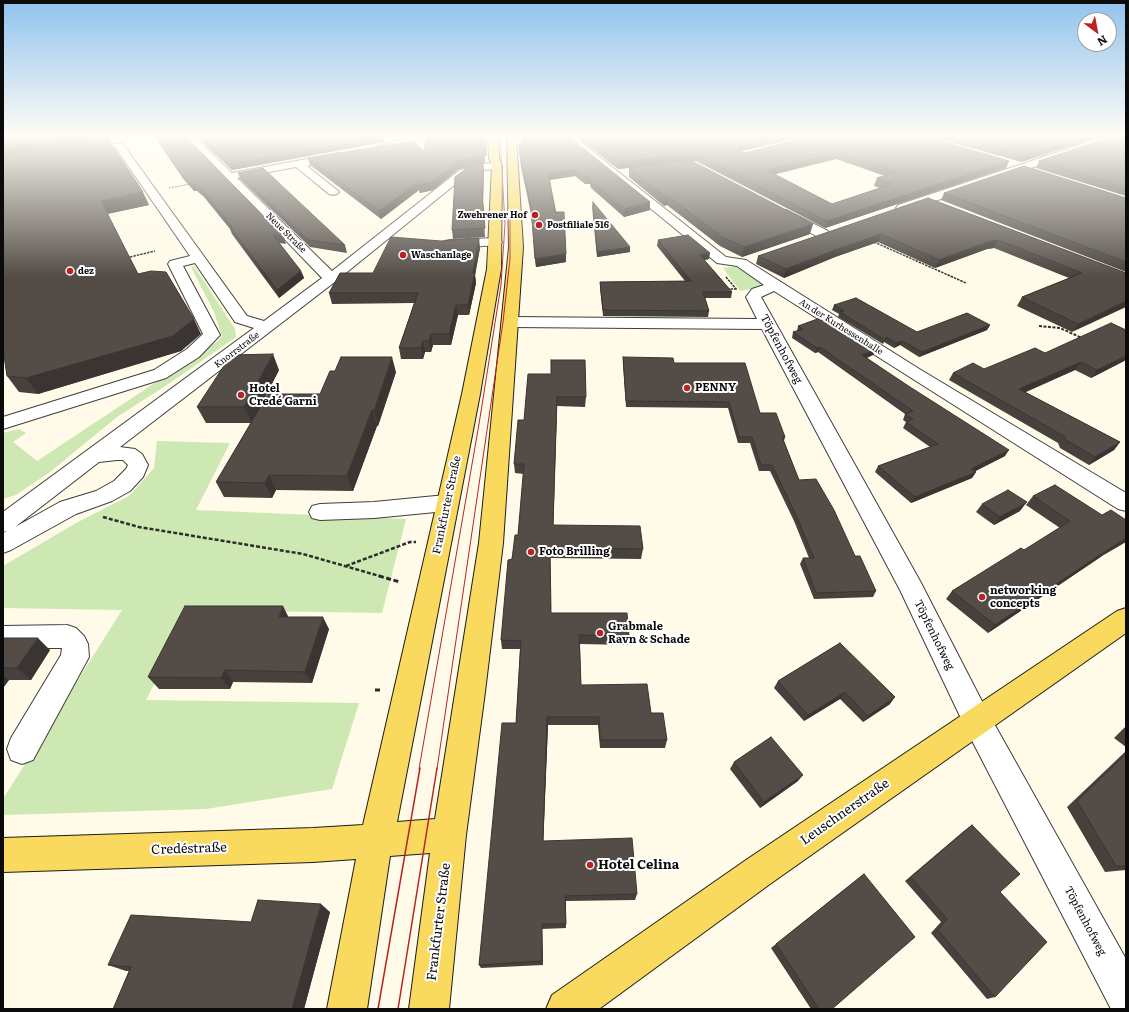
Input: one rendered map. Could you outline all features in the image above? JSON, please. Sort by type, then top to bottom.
[{"type":"main road","name":"Frankfurter Straße","points":[[347,1009],[376,842],[480,346],[494,269],[500,183]]},
{"type":"main road","name":"Frankfurter Straße","points":[[429,1009],[449,835],[471,692],[490,551],[511,322],[516,247],[505,183]]},
{"type":"main road","name":"Leuschnerstraße","points":[[566,1009],[758,872],[1126,619]]},
{"type":"main road","points":[[376,842],[449,835]]},
{"type":"main road","name":"Credéstraße","points":[[3,855],[376,842]]},
{"type":"street","points":[[147,183],[242,319],[267,327]]},
{"type":"street","name":"Neue Straße","points":[[237,183],[331,278]]},
{"type":"street","points":[[322,183],[333,192]]},
{"type":"street","name":"Knorrstraße","points":[[3,524],[267,327],[450,183]]},
{"type":"street","name":"An der Kurhessenhalle","points":[[635,183],[722,260],[749,260],[746,268],[1126,502]]},
{"type":"street","points":[[888,213],[975,183]]},
{"type":"street","points":[[925,200],[946,209]]},
{"type":"street","points":[[775,208],[823,234]]},
{"type":"street","points":[[808,240],[843,228]]},
{"type":"street","points":[[435,244],[495,242]]},
{"type":"street","points":[[3,423],[160,374],[193,353],[212,335],[175,264],[199,258]]},
{"type":"street","name":"Töpfenhofweg","points":[[776,286],[757,292],[752,296],[911,588],[977,721],[1126,997]]},
{"type":"street","points":[[511,322],[769,328]]},
{"type":"street","points":[[737,333],[769,328]]},
{"type":"street","points":[[3,544],[68,508],[104,496],[122,486],[136,472],[138,465],[135,459],[128,454],[117,453],[96,456]]},
{"type":"street","points":[[320,512],[374,510],[446,503]]},
{"type":"street","points":[[3,636],[67,636],[76,644],[75,657],[22,749]]},
{"type":"path","points":[[153,191],[193,183]]},
{"type":"path","points":[[843,228],[966,283]]},
{"type":"path","points":[[130,256],[155,250]]},
{"type":"path","points":[[722,272],[739,293]]},
{"type":"path","points":[[721,289],[736,289]]},
{"type":"path","points":[[1039,326],[1060,328],[1086,340]]},
{"type":"path","points":[[68,508],[139,527],[303,554],[400,582]]},
{"type":"path","points":[[345,566],[410,542],[416,542]]},
{"type":"path","points":[[376,690],[382,690]]},
{"type":"green space","points":[[194,266],[235,329],[236,337],[170,383],[117,417],[50,472],[16,495],[3,499],[3,433],[19,429],[26,433],[13,442],[37,461],[218,341],[222,336],[214,312],[191,267]]},
{"type":"green space","points":[[737,266],[762,282],[761,287],[740,291],[723,268]]},
{"type":"green space","points":[[157,441],[230,443],[196,510],[406,519],[382,613],[192,610],[146,700],[359,703],[332,789],[206,809],[3,815],[3,799],[122,610],[3,608],[3,566],[76,523],[129,496],[154,468]]},
{"type":"building","name":"dez","points":[[3,183],[137,183],[143,192],[101,201],[138,274],[151,271],[166,272],[194,319],[173,336],[26,378],[7,376],[3,349]]},
{"type":"building","points":[[190,183],[231,183],[284,237],[273,235],[301,271],[277,290],[230,227],[232,227],[202,190],[195,184],[192,185]]},
{"type":"building","points":[[249,183],[279,183],[345,245],[308,240]]},
{"type":"building","points":[[342,183],[417,183],[379,211]]},
{"type":"building","points":[[455,183],[482,183],[485,228],[452,230]]},
{"type":"building","points":[[526,183],[550,183],[555,212],[564,212],[566,254],[535,259],[531,206]]},
{"type":"building","points":[[594,183],[627,183],[650,202],[625,209]]},
{"type":"building","points":[[648,183],[735,183],[813,224],[744,247],[722,237],[668,196],[665,197]]},
{"type":"building","points":[[754,183],[792,183],[832,204],[892,184],[890,183],[942,183],[827,221]]},
{"type":"building","points":[[973,183],[1079,183],[1126,198],[1126,262],[944,193]]},
{"type":"building","points":[[1111,183],[1126,183],[1126,188]]},
{"type":"building","points":[[928,198],[1126,273],[1126,301],[1078,324],[1022,297],[1082,273],[998,240],[991,241],[939,260],[881,234],[786,269],[758,256]]},
{"type":"building","points":[[593,202],[630,247],[597,252]]},
{"type":"building","points":[[688,235],[710,253],[700,255],[732,292],[703,292],[709,311],[603,310],[600,282],[691,281],[658,240]]},
{"type":"building","points":[[391,237],[441,241],[479,238],[473,273],[475,273],[468,305],[456,305],[449,334],[431,334],[429,341],[423,341],[421,348],[399,348],[418,293],[329,293],[340,273],[373,273]]},
{"type":"building","points":[[856,298],[917,332],[967,313],[990,325],[922,352],[902,341],[896,343],[886,337],[885,340],[840,312],[844,311],[834,305]]},
{"type":"building","points":[[823,317],[875,350],[862,355],[1009,450],[971,469],[976,472],[915,497],[878,466],[938,444],[906,422],[913,419],[905,414],[913,411],[820,347],[817,348],[793,332],[803,329],[798,326]]},
{"type":"building","points":[[1111,323],[1126,330],[1126,356],[1097,370],[1081,362],[1019,389],[1120,442],[1095,457],[1066,440],[1064,436],[953,373],[973,363],[984,369],[1035,348],[1045,353]]},
{"type":"building","points":[[273,354],[244,407],[197,407],[231,355]]},
{"type":"building","points":[[341,357],[392,357],[374,411],[372,410],[347,476],[269,475],[265,483],[216,482],[268,394],[320,394],[330,371],[335,371]]},
{"type":"building","points":[[623,357],[673,358],[674,363],[745,363],[760,413],[776,413],[785,437],[782,437],[799,480],[816,479],[834,510],[855,556],[860,556],[876,591],[816,593],[803,558],[814,558],[796,515],[772,465],[761,465],[752,437],[739,437],[729,402],[626,401]]},
{"type":"building","points":[[551,360],[585,360],[586,397],[557,397],[553,525],[640,526],[643,549],[550,548],[551,613],[627,613],[629,636],[579,635],[581,685],[647,684],[651,713],[663,713],[667,740],[600,740],[599,717],[547,717],[543,841],[632,838],[637,894],[565,896],[566,924],[542,924],[542,961],[479,965],[502,723],[516,723],[521,641],[501,640],[508,560],[512,559],[515,535],[518,535],[524,464],[514,464],[518,420],[524,420],[528,374],[551,374]]},
{"type":"building","points":[[1055,485],[1102,515],[1111,510],[1126,520],[1126,538],[995,625],[952,591],[1021,548],[1024,550],[1070,521],[1033,496]]},
{"type":"building","points":[[1008,490],[1027,502],[1000,517],[982,504]]},
{"type":"building","points":[[185,606],[283,606],[279,617],[323,617],[305,672],[225,670],[221,678],[148,677]]},
{"type":"building","points":[[3,638],[38,638],[17,668],[3,668]]},
{"type":"building","points":[[840,643],[895,697],[868,716],[845,692],[808,715],[778,681]]},
{"type":"building","points":[[771,737],[803,775],[764,802],[734,762]]},
{"type":"building","points":[[1126,754],[1126,866],[1116,866],[1077,801]]},
{"type":"building","points":[[972,825],[1020,874],[1000,892],[1047,942],[995,997],[938,930],[947,919],[911,877]]},
{"type":"building","points":[[864,874],[915,937],[832,1009],[819,1009],[776,944]]},
{"type":"building","points":[[258,900],[321,904],[292,1009],[113,1009],[131,967],[108,965],[131,915],[251,922]]},
{"type":"tram line","points":[[419,769],[479,424],[501,285],[505,224],[503,183]]},
{"type":"tram line","points":[[437,769],[503,322],[510,259],[510,213]]},
{"type":"tram line","points":[[378,1009],[420,768]]},
{"type":"tram line","points":[[398,1009],[437,768]]},
{"type":"place","name":"Zwehrener Hof","points":[[535,215]]},
{"type":"place","name":"Postfiliale 516","points":[[539,225]]},
{"type":"place","name":"Waschanlage","points":[[403,255]]},
{"type":"place","name":"dez","points":[[70,271]]},
{"type":"place","name":"PENNY","points":[[687,388]]},
{"type":"place","name":"Hotel Credé Garni","points":[[241,395]]},
{"type":"place","name":"Foto Brilling","points":[[531,552]]},
{"type":"place","name":"networking concepts","points":[[982,597]]},
{"type":"place","name":"Grabmale Ravn & Schade","points":[[600,633]]},
{"type":"place","name":"Hotel Celina","points":[[590,865]]}]
